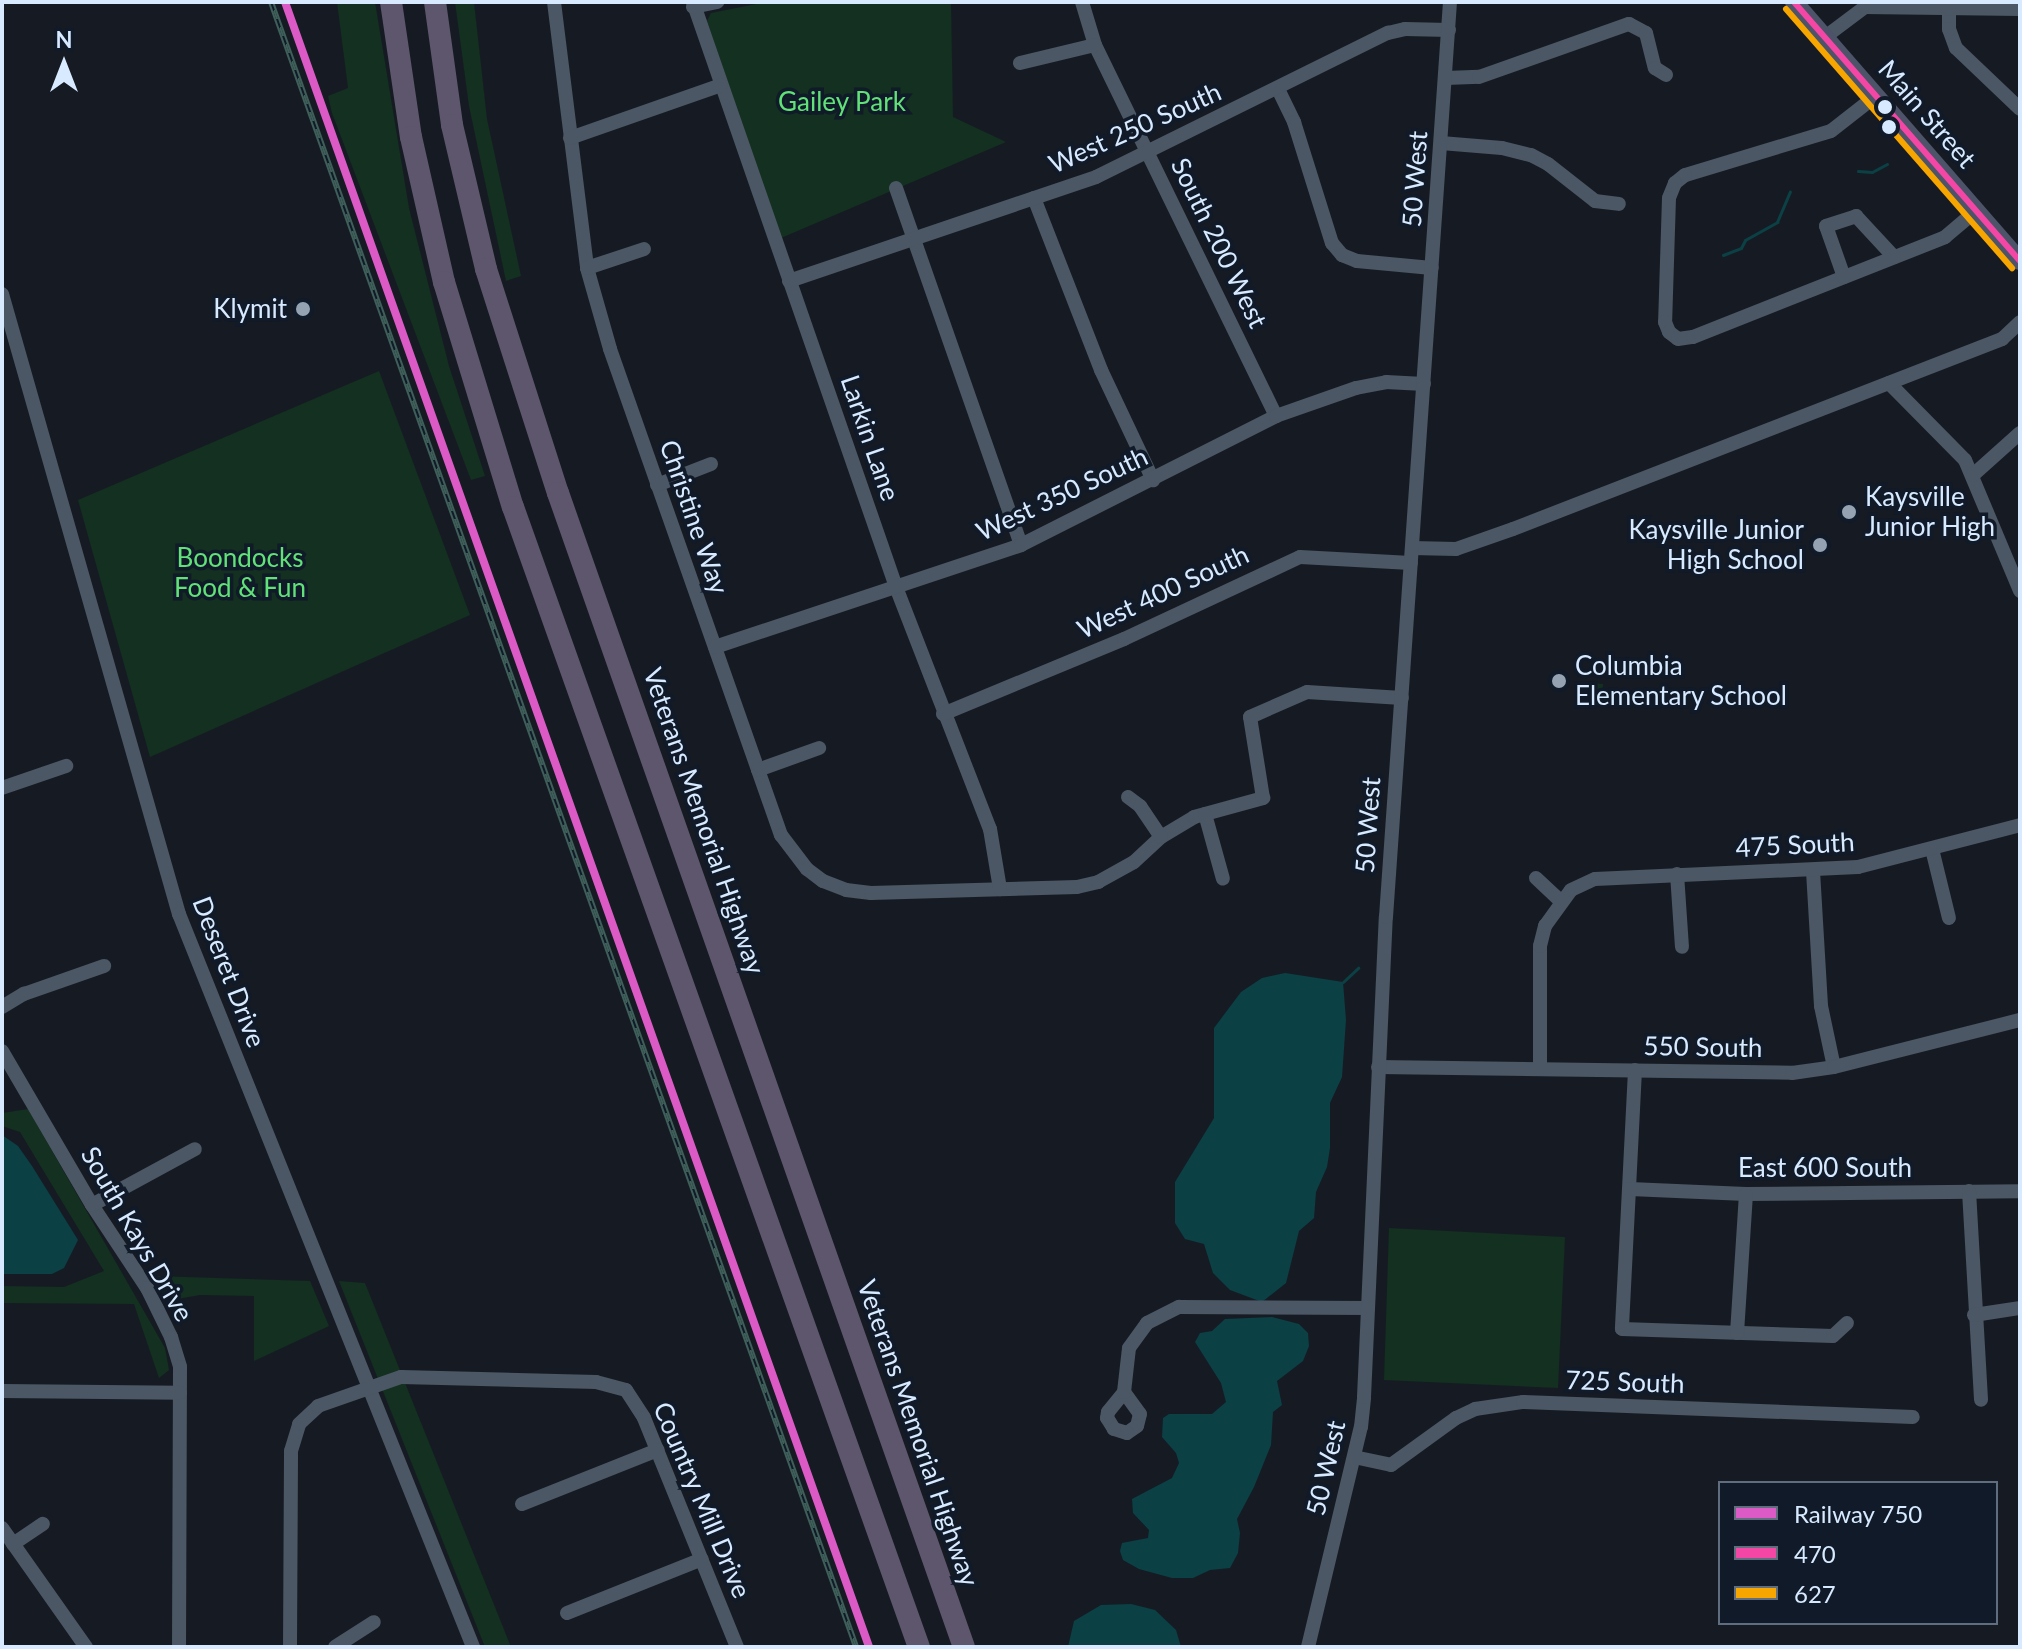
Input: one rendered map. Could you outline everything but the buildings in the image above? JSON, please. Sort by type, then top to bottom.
[{"type":"highway","points":[[391,2],[411,137],[444,282],[513,507],[919,1647]]},
{"type":"highway","name":"Veterans Memorial Highway","points":[[435,2],[452,125],[500,314],[558,493],[964,1647]]},
{"type":"main road","name":"Main Street","points":[[1794,2],[2020,261]]},
{"type":"street","name":"Christine Way","points":[[554,2],[587,268],[610,349],[781,835],[799,861],[823,881],[846,890],[871,893],[1077,887],[1098,882],[1134,862],[1161,837],[1205,814],[1263,798],[1250,717],[1307,692],[1402,698]]},
{"type":"street","points":[[693,4],[717,2]]},
{"type":"street","name":"South 200 West","points":[[1082,2],[1095,45],[1276,416]]},
{"type":"street","name":"50 West","points":[[1308,1647],[1354,1457],[1364,1397],[1378,1067],[1450,2]]},
{"type":"street","name":"Larkin Lane","points":[[693,4],[896,587],[990,829],[1000,889]]},
{"type":"street","points":[[1957,6],[1949,29],[1956,48],[2020,109]]},
{"type":"street","points":[[1825,37],[1865,7],[2020,9]]},
{"type":"street","points":[[1446,78],[1479,77],[1629,24],[1642,27],[1655,68],[1666,75]]},
{"type":"street","name":"West 250 South","points":[[789,281],[1096,177],[1388,33],[1405,29],[1449,30]]},
{"type":"street","points":[[1020,63],[1095,45]]},
{"type":"street","points":[[570,138],[721,85]]},
{"type":"street","points":[[1278,89],[1294,122],[1332,243],[1342,255],[1357,261],[1432,268]]},
{"type":"street","points":[[1877,95],[1831,131],[1685,175],[1675,183],[1669,198],[1665,322],[1678,339],[1945,237],[1977,210]]},
{"type":"street","points":[[1441,143],[1502,148],[1552,157],[1595,201],[1619,204]]},
{"type":"street","points":[[896,188],[1021,545]]},
{"type":"street","points":[[1034,198],[1101,370],[1153,480]]},
{"type":"street","points":[[1844,277],[1826,226],[1856,216],[1894,257]]},
{"type":"street","points":[[587,268],[644,249]]},
{"type":"street","name":"Deseret Drive","points":[[2,294],[179,914],[473,1647]]},
{"type":"street","points":[[1412,555],[1456,549],[1513,529],[2002,339],[2020,322]]},
{"type":"street","name":"West 350 South","points":[[715,647],[1021,545],[1276,416],[1356,388],[1386,382],[1424,384]]},
{"type":"street","points":[[1889,383],[1965,460],[2017,586]]},
{"type":"street","points":[[1973,475],[2020,433]]},
{"type":"street","points":[[657,485],[711,464]]},
{"type":"street","name":"West 400 South","points":[[943,714],[1124,639],[1277,565],[1300,557],[1412,555]]},
{"type":"street","points":[[758,770],[819,748]]},
{"type":"street","points":[[2,788],[66,766]]},
{"type":"street","points":[[1128,797],[1140,806],[1161,837]]},
{"type":"street","points":[[1205,814],[1223,879]]},
{"type":"street","name":"475 South","points":[[1566,895],[1595,879],[1858,867],[2020,825]]},
{"type":"street","points":[[1932,849],[1949,918]]},
{"type":"street","points":[[1813,871],[1821,1006],[1834,1067]]},
{"type":"street","points":[[1677,874],[1682,947]]},
{"type":"street","points":[[1536,878],[1566,895],[1545,926],[1540,946],[1540,1069]]},
{"type":"street","points":[[2,1007],[24,994],[104,966]]},
{"type":"street","name":"550 South","points":[[1378,1067],[1792,1073],[1834,1067],[2020,1020]]},
{"type":"street","name":"South Kays Drive","points":[[2,1051],[92,1205],[147,1288],[171,1337],[180,1367],[179,1647]]},
{"type":"street","points":[[1635,1070],[1622,1329],[1833,1336],[1847,1323]]},
{"type":"street","points":[[92,1205],[195,1149]]},
{"type":"street","name":"East 600 South","points":[[1630,1189],[1746,1194],[2020,1191]]},
{"type":"street","points":[[1969,1191],[1981,1400]]},
{"type":"street","points":[[1737,1333],[1746,1194]]},
{"type":"street","points":[[1124,1392],[1129,1348],[1140,1331],[1154,1318],[1179,1307],[1261,1305],[1368,1308]]},
{"type":"street","points":[[1974,1315],[2020,1308]]},
{"type":"street","name":"Country Mill Drive","points":[[290,1647],[291,1451],[299,1424],[318,1406],[401,1377],[596,1382],[626,1390],[644,1418],[658,1450],[737,1647]]},
{"type":"street","points":[[2,1391],[180,1393]]},
{"type":"street","name":"725 South","points":[[1354,1457],[1391,1465],[1456,1418],[1475,1409],[1523,1402],[1913,1417]]},
{"type":"street","points":[[522,1504],[658,1450]]},
{"type":"street","points":[[13,1544],[43,1524]]},
{"type":"street","points":[[2,1528],[86,1647]]},
{"type":"street","points":[[567,1613],[702,1559]]},
{"type":"street","points":[[335,1647],[374,1622]]},
{"type":"green space","points":[[337,2],[375,2],[409,208],[449,366],[485,476],[471,480],[332,113],[328,96],[348,88]]},
{"type":"green space","points":[[455,2],[474,2],[487,119],[521,276],[506,281],[469,106]]},
{"type":"green space","name":"Gailey Park","points":[[766,2],[951,2],[953,117],[1006,142],[781,238],[707,21],[711,13]]},
{"type":"green space","name":"Boondocks Food & Fun","points":[[379,371],[470,615],[150,757],[78,500]]},
{"type":"green space","points":[[1578,682],[1603,684],[1602,706],[1578,705]]},
{"type":"green space","points":[[28,1109],[165,1348],[169,1370],[159,1378],[134,1304],[2,1303],[2,1286],[64,1287],[104,1271],[20,1132],[2,1126],[2,1113]]},
{"type":"green space","points":[[1389,1228],[1565,1237],[1558,1388],[1384,1380]]},
{"type":"green space","points":[[153,1276],[310,1281],[329,1326],[254,1361],[254,1296],[200,1295],[166,1301]]},
{"type":"green space","points":[[339,1281],[365,1283],[511,1647],[485,1647]]},
{"type":"water","points":[[1285,973],[1343,982],[1346,1020],[1342,1077],[1330,1103],[1330,1148],[1327,1167],[1316,1192],[1314,1218],[1299,1231],[1286,1283],[1262,1302],[1230,1290],[1213,1273],[1204,1244],[1185,1239],[1175,1223],[1175,1182],[1214,1118],[1214,1028],[1241,992],[1262,978]]},
{"type":"water","points":[[2,1135],[18,1146],[78,1240],[64,1268],[52,1274],[2,1274]]},
{"type":"water","points":[[1272,1317],[1299,1324],[1308,1333],[1309,1346],[1303,1361],[1277,1381],[1282,1405],[1273,1412],[1271,1445],[1237,1519],[1240,1533],[1238,1553],[1230,1568],[1210,1570],[1193,1578],[1172,1578],[1139,1569],[1123,1560],[1120,1551],[1122,1543],[1148,1538],[1149,1530],[1133,1513],[1132,1499],[1172,1478],[1179,1463],[1176,1453],[1162,1437],[1163,1418],[1169,1414],[1212,1414],[1226,1402],[1221,1383],[1195,1342],[1200,1333],[1212,1331],[1225,1319]]},
{"type":"water","points":[[1131,1604],[1155,1610],[1176,1630],[1181,1647],[1068,1647],[1074,1621],[1101,1605]]},
{"type":"waterway","points":[[1858,171],[1872,172],[1887,164]]},
{"type":"waterway","points":[[1723,255],[1741,248],[1745,240],[1777,222],[1790,192]]},
{"type":"waterway","points":[[1343,982],[1358,968]]},
{"type":"railway","points":[[271,2],[856,1647]]},
{"type":"rail line","name":"750","points":[[285,2],[869,1647]]},
{"type":"transit line","name":"470","points":[[1794,2],[2020,261]]},
{"type":"transit line","name":"627","points":[[1786,9],[2012,268]]},
{"type":"place","name":"Klymit","points":[[303,309]]},
{"type":"place","name":"Kaysville Junior High","points":[[1849,512]]},
{"type":"place","name":"Kaysville Junior High School","points":[[1820,545]]},
{"type":"place","name":"Columbia Elementary School","points":[[1559,681]]}]
